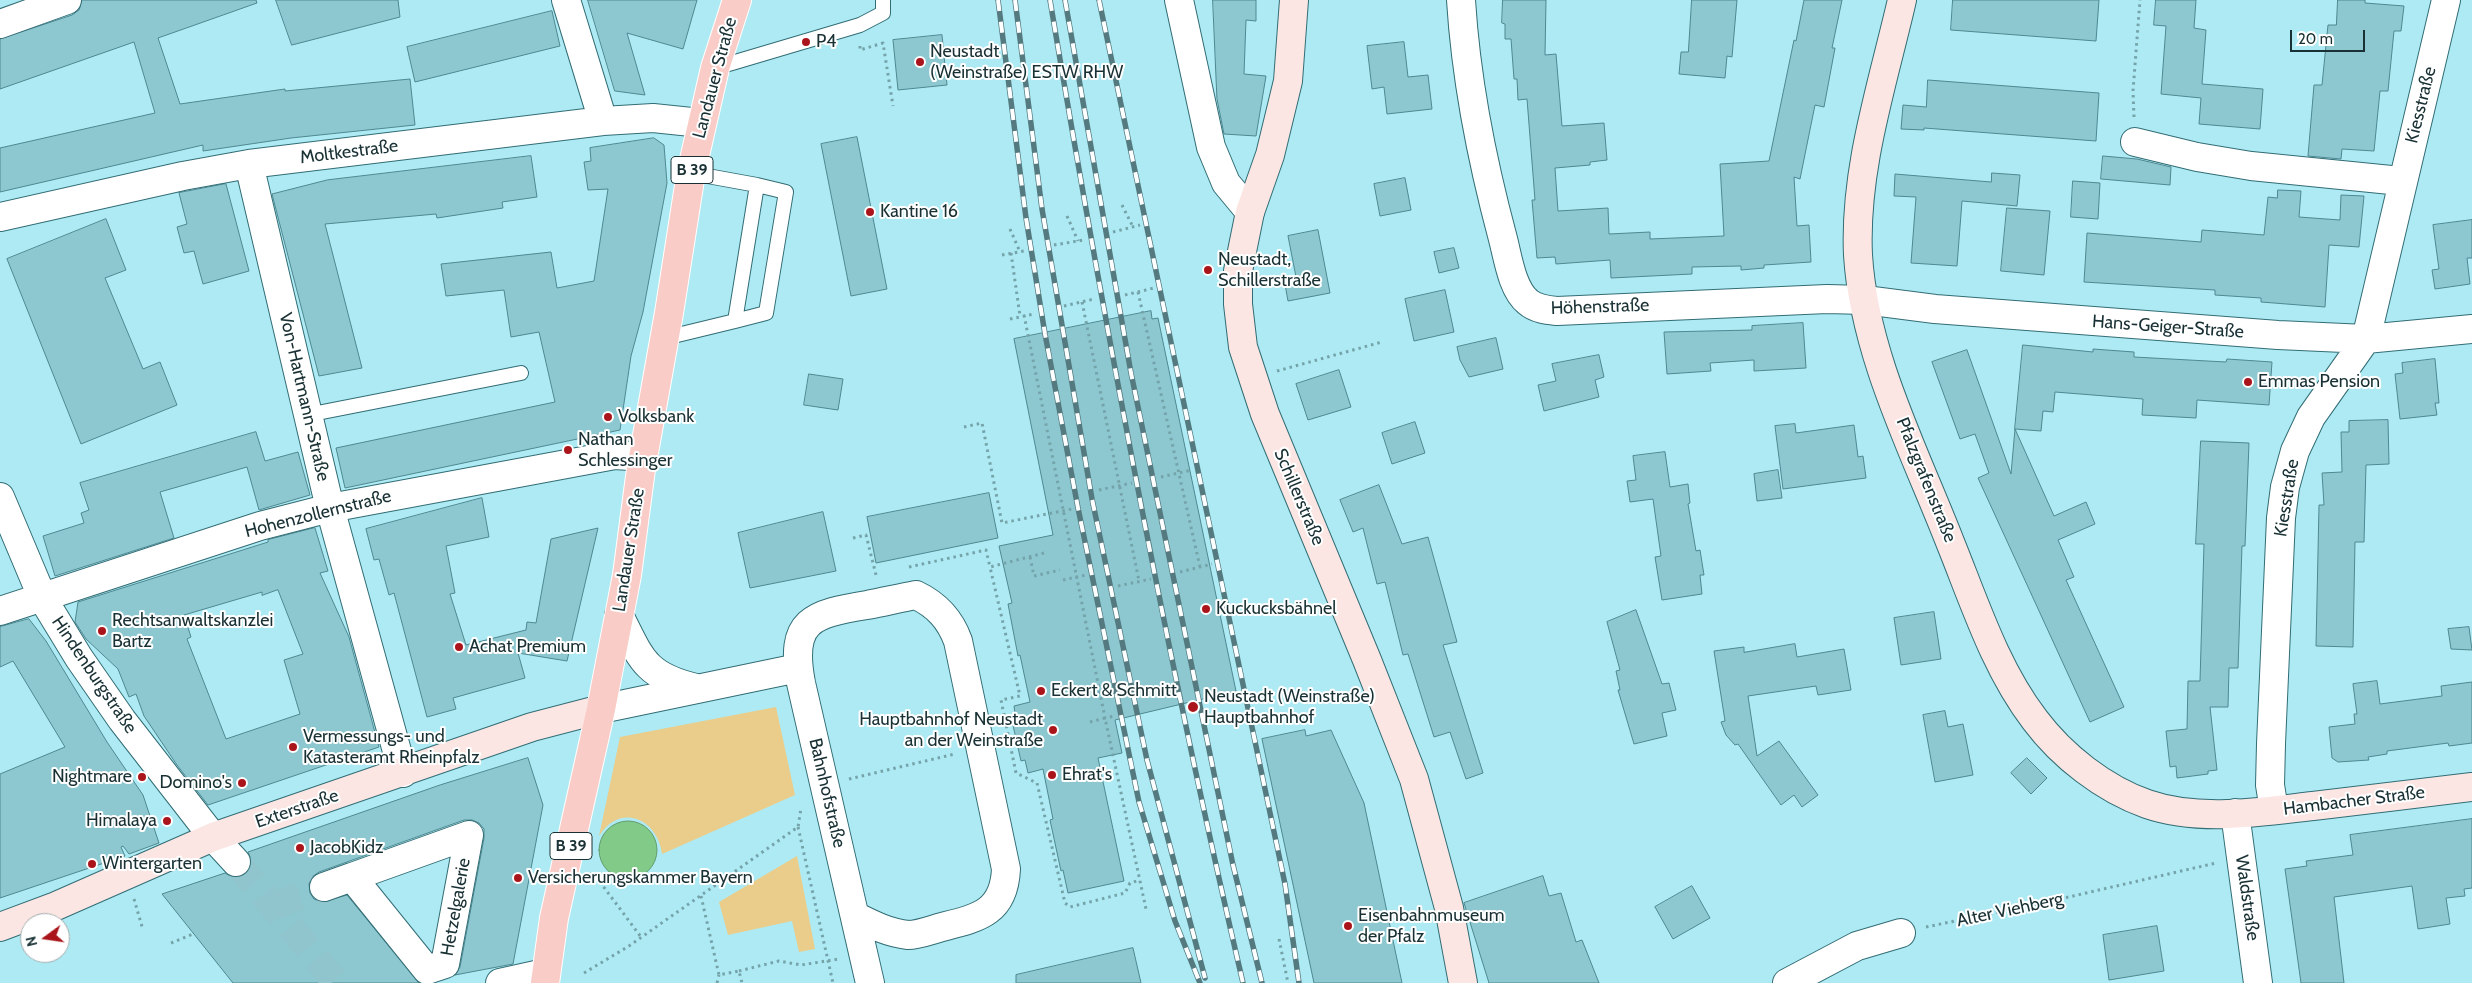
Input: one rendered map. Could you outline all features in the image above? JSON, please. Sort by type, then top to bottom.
[{"type":"main road","name":"Landauer Straße","points":[[545,978],[554,918],[601,710],[627,575],[644,457],[691,173],[715,68],[737,0]]},
{"type":"street","points":[[0,24],[67,0]]},
{"type":"street","points":[[566,0],[603,121]]},
{"type":"street","points":[[1180,0],[1211,147],[1226,183],[1250,212]]},
{"type":"street","name":"Schillerstraße","points":[[1294,0],[1288,80],[1270,155],[1250,212],[1238,271],[1238,304],[1243,347],[1264,414],[1368,660],[1414,779],[1449,908],[1463,983]]},
{"type":"street","name":"Höhenstraße","points":[[1461,0],[1475,116],[1491,194],[1511,271],[1528,302],[1542,309],[1557,311],[1773,300],[1865,300]]},
{"type":"street","name":"Pfalzgrafenstraße","points":[[1902,0],[1860,187],[1858,257],[1865,300],[1877,350],[1893,398],[1973,598],[2011,683],[2035,720],[2051,739],[2088,771],[2108,785],[2146,804],[2180,812],[2235,813]]},
{"type":"street","name":"Kiesstraße","points":[[2274,810],[2270,785],[2271,744],[2281,518],[2285,487],[2295,451],[2311,417],[2366,339],[2401,181],[2446,0]]},
{"type":"street","name":"Moltkestraße","points":[[0,217],[154,182],[249,164],[603,121],[653,118],[701,123]]},
{"type":"street","points":[[2135,142],[2251,166],[2401,181]]},
{"type":"street","name":"Von-Hartmann-Straße","points":[[249,164],[330,508],[403,773]]},
{"type":"street","name":"Hans-Geiger-Straße","points":[[1865,300],[1984,313],[2278,335],[2366,339],[2472,329]]},
{"type":"street","name":"Hohenzollernstraße","points":[[0,611],[251,529],[330,508],[615,455],[644,457]]},
{"type":"street","name":"Hindenburgstraße","points":[[0,497],[43,598],[79,658],[122,720],[213,837]]},
{"type":"street","name":"Bahnhofstraße","points":[[856,917],[882,929],[910,935],[976,919],[996,902],[1005,881],[1006,869],[958,641],[947,618],[928,601],[916,595],[835,609],[816,618],[802,635],[798,645],[798,668],[870,983]]},
{"type":"street","points":[[619,615],[635,648],[652,670],[675,683],[697,688]]},
{"type":"street","points":[[601,710],[798,668]]},
{"type":"street","name":"Exterstraße","points":[[0,927],[56,906],[213,837],[532,727],[601,710]]},
{"type":"street","name":"Hambacher Straße","points":[[2235,813],[2472,786]]},
{"type":"street","name":"Waldstraße","points":[[2235,813],[2258,983]]},
{"type":"street","name":"Hetzelgalerie","points":[[324,887],[469,835],[445,964],[427,970],[352,877]]},
{"type":"street","points":[[213,837],[236,862]]},
{"type":"street","points":[[1787,983],[1827,971],[1857,946],[1902,933]]},
{"type":"street","points":[[500,983],[545,978]]},
{"type":"lane","points":[[715,68],[860,25],[884,13],[883,0]]},
{"type":"lane","points":[[665,338],[766,313],[786,192],[691,173]]},
{"type":"lane","points":[[735,320],[757,185]]},
{"type":"lane","points":[[307,415],[521,373]]},
{"type":"path","points":[[2135,142],[2132,91],[2140,0]]},
{"type":"path","points":[[860,50],[883,43],[892,106]]},
{"type":"path","points":[[1126,220],[1122,206],[1133,227]]},
{"type":"path","points":[[1070,231],[1067,216],[1078,241]]},
{"type":"path","points":[[1113,232],[1140,225]]},
{"type":"path","points":[[1002,255],[1022,251],[1010,230],[1012,241]]},
{"type":"path","points":[[1054,245],[1084,240]]},
{"type":"path","points":[[1011,253],[1022,316],[1146,909]]},
{"type":"path","points":[[1124,295],[1154,288]]},
{"type":"path","points":[[1138,292],[1200,567]]},
{"type":"path","points":[[1064,306],[1094,299]]},
{"type":"path","points":[[1082,302],[1140,581]]},
{"type":"path","points":[[1010,319],[1034,314]]},
{"type":"path","points":[[1275,372],[1382,342]]},
{"type":"path","points":[[964,427],[982,423],[1002,523],[1072,509]]},
{"type":"path","points":[[1161,477],[1192,470]]},
{"type":"path","points":[[1099,490],[1132,483]]},
{"type":"path","points":[[853,538],[866,535],[875,575],[884,573]]},
{"type":"path","points":[[902,569],[986,550],[1020,696],[1001,700],[1008,740],[1016,773],[1037,783],[1065,903],[1070,907],[1125,893],[1130,882],[1140,880]]},
{"type":"path","points":[[990,567],[1044,553]]},
{"type":"path","points":[[1030,557],[1034,576],[1060,570]]},
{"type":"path","points":[[1180,572],[1212,564]]},
{"type":"path","points":[[1063,580],[1086,575]]},
{"type":"path","points":[[1118,586],[1151,579]]},
{"type":"path","points":[[1090,722],[1115,716]]},
{"type":"path","points":[[833,983],[798,827],[804,791],[1016,739]]},
{"type":"path","points":[[584,974],[701,896],[798,827]]},
{"type":"path","name":"Alter Viehberg","points":[[1902,933],[2084,894],[2241,856]]},
{"type":"path","points":[[586,869],[600,882],[641,937]]},
{"type":"path","points":[[701,896],[719,975],[716,983]]},
{"type":"path","points":[[170,943],[193,934]]},
{"type":"path","points":[[1279,939],[1288,983]]},
{"type":"path","points":[[719,975],[780,961],[801,966],[864,955]]},
{"type":"path","points":[[739,971],[742,983]]},
{"type":"shaded area","points":[[776,707],[795,795],[662,854],[659,842],[653,832],[646,824],[637,819],[617,820],[599,836],[620,737]]},
{"type":"shaded area","points":[[622,821],[634,821],[649,829],[657,844],[657,856],[649,871],[634,879],[622,879],[607,871],[599,856],[599,844],[607,829]]},
{"type":"shaded area","points":[[797,856],[815,949],[799,952],[792,921],[728,935],[719,902]]},
{"type":"building","points":[[82,0],[256,0],[257,3],[158,38],[180,104],[285,89],[285,91],[410,79],[415,125],[291,138],[203,151],[203,145],[0,192],[0,148],[155,113],[134,42],[0,89],[0,39],[72,15],[79,10]]},
{"type":"building","points":[[276,0],[398,0],[400,17],[292,45]]},
{"type":"building","points":[[588,0],[697,0],[683,49],[627,33],[645,95],[615,91]]},
{"type":"building","points":[[1213,0],[1256,0],[1256,21],[1246,20],[1244,74],[1266,76],[1256,136],[1224,134],[1217,99]]},
{"type":"building","points":[[1503,0],[1546,0],[1545,55],[1556,54],[1562,126],[1604,123],[1607,160],[1590,162],[1590,165],[1555,168],[1558,211],[1608,208],[1609,234],[1650,232],[1650,239],[1724,236],[1720,164],[1769,161],[1804,0],[1842,0],[1832,48],[1835,48],[1824,107],[1815,105],[1800,179],[1794,177],[1797,226],[1809,225],[1811,262],[1764,265],[1764,268],[1741,270],[1741,266],[1692,267],[1692,274],[1611,278],[1610,260],[1556,264],[1555,257],[1537,258],[1532,200],[1535,200],[1527,99],[1518,100],[1517,79],[1514,79],[1511,39],[1505,39],[1505,24],[1502,23]]},
{"type":"building","points":[[1692,0],[1737,0],[1732,57],[1727,56],[1725,78],[1679,74],[1681,52],[1688,52]]},
{"type":"building","points":[[1953,0],[2099,0],[2096,41],[1951,30]]},
{"type":"building","points":[[2156,0],[2196,0],[2194,28],[2206,30],[2202,84],[2263,89],[2260,129],[2199,124],[2201,98],[2161,94],[2166,26],[2154,25]]},
{"type":"building","points":[[2338,0],[2365,0],[2365,3],[2404,6],[2401,31],[2394,31],[2388,91],[2380,91],[2374,151],[2342,149],[2341,159],[2308,156],[2314,85],[2322,85],[2328,25],[2336,25]]},
{"type":"building","points":[[552,11],[560,46],[415,82],[407,47]]},
{"type":"building","name":"Neustadt (Weinstraße) ESTW RHW","points":[[942,35],[947,85],[898,90],[893,40]]},
{"type":"building","points":[[1404,42],[1408,77],[1428,75],[1432,109],[1387,114],[1384,87],[1372,89],[1367,46]]},
{"type":"building","points":[[1928,80],[2099,93],[2096,141],[1924,128],[1924,130],[1901,129],[1903,105],[1926,107]]},
{"type":"building","points":[[857,137],[887,289],[851,296],[821,144]]},
{"type":"building","points":[[654,138],[664,145],[667,183],[643,312],[631,356],[620,430],[345,488],[336,448],[555,402],[539,332],[511,337],[504,290],[446,296],[441,264],[551,252],[557,288],[594,281],[608,189],[588,190],[584,162],[591,161],[590,148]]},
{"type":"building","points":[[531,156],[537,197],[502,202],[503,208],[437,218],[436,214],[325,224],[362,368],[319,376],[272,194],[327,180]]},
{"type":"building","points":[[2103,156],[2137,159],[2171,167],[2170,185],[2101,179]]},
{"type":"building","points":[[1992,173],[2020,175],[2017,206],[1962,201],[1957,266],[1911,263],[1916,197],[1894,196],[1895,174],[1991,182]]},
{"type":"building","points":[[1405,178],[1411,210],[1380,216],[1374,184]]},
{"type":"building","points":[[2073,181],[2100,183],[2098,219],[2071,217]]},
{"type":"building","points":[[226,184],[249,271],[203,284],[194,251],[184,253],[177,227],[187,224],[179,193]]},
{"type":"building","points":[[2278,190],[2301,191],[2299,217],[2340,220],[2341,195],[2364,196],[2359,247],[2329,245],[2325,307],[2261,302],[2261,298],[2215,295],[2215,290],[2084,282],[2087,233],[2201,242],[2202,230],[2264,235],[2268,197],[2277,198]]},
{"type":"building","points":[[2007,208],[2050,211],[2044,275],[2001,271]]},
{"type":"building","points":[[106,219],[126,270],[105,278],[143,369],[160,362],[177,405],[81,444],[7,259]]},
{"type":"building","points":[[2472,220],[2472,258],[2467,258],[2470,284],[2435,289],[2432,270],[2439,269],[2433,225]]},
{"type":"building","points":[[1318,230],[1330,293],[1288,301],[1284,279],[1296,277],[1288,236]]},
{"type":"building","points":[[1454,248],[1459,268],[1439,273],[1434,252]]},
{"type":"building","points":[[1445,290],[1454,332],[1414,341],[1405,299]]},
{"type":"building","points":[[1151,311],[1152,319],[1158,318],[1236,691],[1115,720],[1122,753],[1098,758],[1124,881],[1068,893],[1063,870],[1061,871],[1050,820],[1053,819],[1043,769],[1028,773],[1025,760],[1021,761],[1012,721],[1016,720],[1014,706],[1030,702],[1020,655],[1018,656],[1008,604],[1012,603],[999,546],[1053,535],[1014,339]]},
{"type":"building","points":[[1803,323],[1806,368],[1754,371],[1754,360],[1710,363],[1711,371],[1667,374],[1664,332],[1752,330],[1752,326]]},
{"type":"building","points":[[1496,338],[1503,369],[1469,377],[1460,360],[1457,347]]},
{"type":"building","points":[[2023,345],[2093,352],[2093,349],[2134,352],[2134,357],[2226,362],[2227,359],[2272,362],[2269,405],[2197,400],[2196,418],[2142,415],[2143,399],[2055,392],[2053,412],[2043,411],[2041,431],[2015,429]]},
{"type":"building","points":[[1967,350],[2011,474],[2015,429],[2054,516],[2086,502],[2095,524],[2058,540],[2074,577],[2066,580],[2124,707],[2090,722],[1978,478],[1989,473],[1975,434],[1960,439],[1932,362]]},
{"type":"building","points":[[1599,355],[1604,377],[1595,380],[1599,397],[1544,411],[1538,385],[1556,381],[1552,364]]},
{"type":"building","points":[[2435,359],[2439,403],[2435,403],[2437,415],[2400,419],[2395,374],[2403,373],[2402,363]]},
{"type":"building","points":[[1339,370],[1351,407],[1308,420],[1296,384]]},
{"type":"building","points":[[809,374],[843,379],[838,410],[804,405]]},
{"type":"building","points":[[2388,420],[2389,464],[2366,465],[2364,542],[2355,542],[2353,647],[2316,646],[2319,505],[2324,505],[2322,473],[2342,472],[2341,432],[2349,432],[2349,421]]},
{"type":"building","points":[[1415,422],[1425,453],[1392,464],[1382,433]]},
{"type":"building","points":[[1795,424],[1796,433],[1854,425],[1858,457],[1863,456],[1866,478],[1783,489],[1775,426]]},
{"type":"building","points":[[256,432],[265,461],[298,452],[310,495],[259,510],[247,467],[160,492],[174,538],[55,576],[43,536],[84,523],[81,513],[89,510],[80,483]]},
{"type":"building","points":[[2201,441],[2249,443],[2245,546],[2242,546],[2238,668],[2229,668],[2228,707],[2210,707],[2217,770],[2208,771],[2208,774],[2177,778],[2176,766],[2170,767],[2166,731],[2187,729],[2188,681],[2200,681],[2204,544],[2196,544]]},
{"type":"building","points":[[1665,452],[1670,487],[1688,484],[1690,503],[1688,504],[1696,551],[1700,550],[1704,575],[1700,575],[1702,594],[1662,600],[1655,557],[1661,556],[1653,499],[1630,502],[1627,481],[1636,480],[1633,456]]},
{"type":"building","points":[[1778,470],[1782,498],[1757,501],[1754,474]]},
{"type":"building","points":[[1379,485],[1402,544],[1428,537],[1457,642],[1443,645],[1483,773],[1466,779],[1450,732],[1434,737],[1408,654],[1403,655],[1385,582],[1377,584],[1363,528],[1353,532],[1340,500]]},
{"type":"building","points":[[989,493],[998,538],[876,563],[867,517]]},
{"type":"building","points":[[482,498],[489,537],[446,546],[455,593],[450,594],[466,645],[526,630],[527,622],[536,623],[551,539],[598,528],[567,661],[518,653],[525,678],[453,698],[456,709],[427,717],[394,593],[389,595],[379,559],[374,560],[366,529]]},
{"type":"building","points":[[823,512],[836,571],[750,588],[738,533]]},
{"type":"building","points":[[315,528],[328,571],[320,573],[349,637],[379,747],[208,805],[177,765],[144,716],[136,694],[129,697],[118,669],[86,639],[75,622],[78,602],[268,542],[268,540]],"holes":[[[278,590],[303,654],[284,660],[300,714],[226,739],[187,639],[191,637],[184,615],[262,592],[262,595]]]},
{"type":"building","points":[[1636,610],[1662,684],[1669,683],[1676,710],[1662,713],[1667,736],[1634,744],[1618,690],[1620,690],[1616,671],[1620,670],[1607,622]]},
{"type":"building","points":[[1934,612],[1941,659],[1901,665],[1894,618]]},
{"type":"building","points":[[29,619],[46,641],[107,742],[143,795],[159,843],[129,854],[123,846],[121,847],[125,856],[0,898],[0,774],[65,747],[13,661],[0,667],[0,627]]},
{"type":"building","points":[[2469,627],[2472,650],[2451,649],[2448,629]]},
{"type":"building","points":[[1795,644],[1797,657],[1844,649],[1851,690],[1818,695],[1816,686],[1748,696],[1757,756],[1779,741],[1818,795],[1802,807],[1794,795],[1781,805],[1738,744],[1735,745],[1726,735],[1721,722],[1725,721],[1714,651],[1744,647],[1744,652]]},
{"type":"building","points":[[2377,681],[2380,704],[2442,696],[2441,686],[2472,682],[2472,743],[2449,746],[2448,743],[2387,751],[2387,754],[2368,757],[2369,760],[2338,762],[2332,758],[2329,727],[2355,724],[2354,714],[2357,714],[2353,684]]},
{"type":"building","points":[[1945,711],[1948,727],[1963,724],[1973,775],[1935,782],[1923,715]]},
{"type":"building","points":[[1305,730],[1306,736],[1331,730],[1364,803],[1402,983],[1314,983],[1262,739]]},
{"type":"building","points":[[528,758],[543,805],[513,964],[455,975],[460,967],[484,838],[484,829],[479,823],[472,820],[464,820],[319,872],[312,877],[309,884],[310,893],[314,899],[321,902],[347,895],[419,983],[233,983],[162,894],[225,873],[232,877],[240,877],[247,873],[251,867],[251,859],[248,852],[440,785]]},
{"type":"building","points":[[2027,758],[2047,778],[2031,794],[2011,773]]},
{"type":"building","points":[[2472,819],[2472,888],[2464,889],[2465,896],[2446,898],[2450,924],[2418,929],[2412,886],[2334,897],[2344,983],[2301,983],[2285,869],[2307,866],[2306,861],[2353,855],[2350,835]]},
{"type":"building","points":[[1543,876],[1549,896],[1561,893],[1576,942],[1582,940],[1599,983],[1489,983],[1464,903]]},
{"type":"building","points":[[1692,886],[1710,918],[1673,939],[1655,907]]},
{"type":"building","points":[[2157,926],[2164,971],[2109,980],[2103,935]]},
{"type":"building","points":[[1133,948],[1141,983],[1016,983],[1016,975]]},
{"type":"tunnel","points":[[236,862],[337,983]]},
{"type":"tunnel","points":[[274,906],[324,887]]},
{"type":"railway","points":[[998,0],[1026,218],[1045,334],[1078,508],[1139,802],[1175,921],[1200,983]]},
{"type":"railway","points":[[1015,0],[1042,209],[1092,499],[1147,760],[1205,978]]},
{"type":"railway","points":[[1050,0],[1115,370],[1163,616],[1243,983]]},
{"type":"railway","points":[[1065,0],[1131,373],[1233,865],[1262,983]]},
{"type":"railway","points":[[1099,0],[1285,884],[1299,983]]},
{"type":"place","name":"P4","points":[[806,42]]},
{"type":"place","name":"Neustadt (Weinstraße) ESTW RHW","points":[[920,62]]},
{"type":"place","name":"Kantine 16","points":[[870,212]]},
{"type":"place","name":"Neustadt, Schillerstraße","points":[[1208,270]]},
{"type":"place","name":"Emmas Pension","points":[[2248,382]]},
{"type":"place","name":"Volksbank","points":[[608,417]]},
{"type":"place","name":"Nathan Schlessinger","points":[[568,450]]},
{"type":"place","name":"Kuckucksbähnel","points":[[1206,609]]},
{"type":"place","name":"Rechtsanwaltskanzlei Bartz","points":[[102,631]]},
{"type":"place","name":"Achat Premium","points":[[459,647]]},
{"type":"place","name":"Eckert & Schmitt","points":[[1041,691]]},
{"type":"place","name":"Neustadt (Weinstraße) Hauptbahnhof","points":[[1193,707]]},
{"type":"place","name":"Hauptbahnhof Neustadt an der Weinstraße","points":[[1053,730]]},
{"type":"place","name":"Vermessungs- und Katasteramt Rheinpfalz","points":[[293,747]]},
{"type":"place","name":"Ehrat's","points":[[1052,775]]},
{"type":"place","name":"Nightmare","points":[[142,777]]},
{"type":"place","name":"Domino's","points":[[242,783]]},
{"type":"place","name":"Himalaya","points":[[167,821]]},
{"type":"place","name":"JacobKidz","points":[[300,848]]},
{"type":"place","name":"Wintergarten","points":[[92,864]]},
{"type":"place","name":"Versicherungskammer Bayern","points":[[518,878]]},
{"type":"place","name":"Eisenbahnmuseum der Pfalz","points":[[1348,926]]}]
